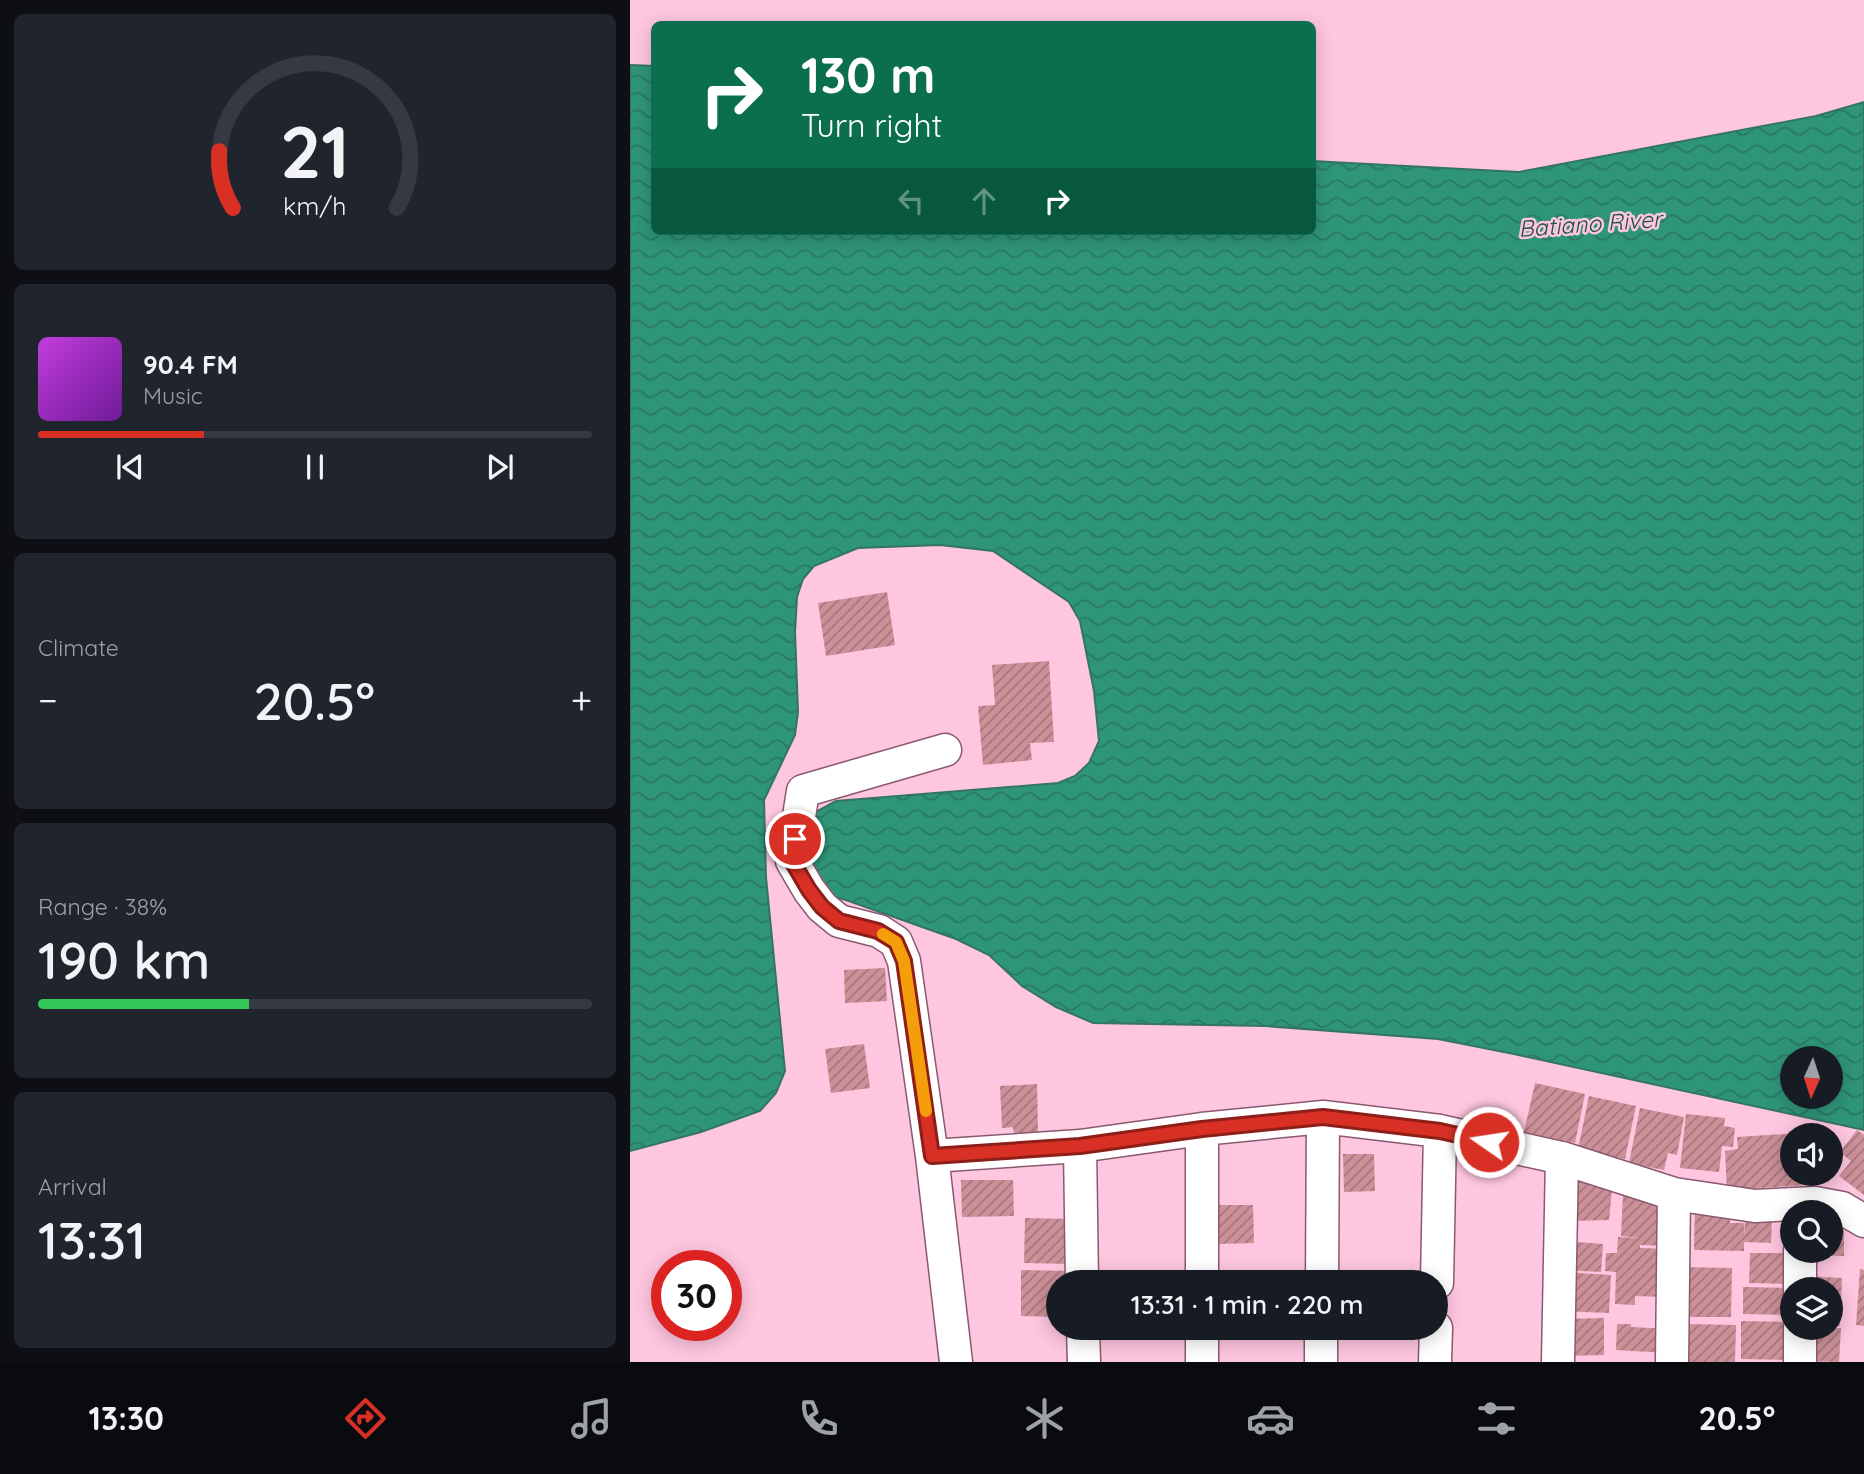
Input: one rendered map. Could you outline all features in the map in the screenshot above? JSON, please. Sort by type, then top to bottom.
[{"type":"street","points":[[944,750],[803,792],[792,861],[822,907],[839,921],[878,931],[896,942],[904,961],[932,1156],[956,1362]]},
{"type":"street","points":[[932,1156],[1080,1146],[1202,1129],[1323,1117],[1440,1131],[1562,1158],[1674,1194],[1780,1208]]},
{"type":"street","points":[[1322,1270],[1323,1117]]},
{"type":"street","points":[[1202,1129],[1202,1270]]},
{"type":"street","points":[[1437,1270],[1440,1131]]},
{"type":"street","points":[[1080,1146],[1082,1270]]},
{"type":"street","points":[[1558,1362],[1562,1158]]},
{"type":"street","points":[[1672,1362],[1674,1194]]},
{"type":"street","points":[[1843,1209],[1864,1221]]},
{"type":"street","points":[[1083,1340],[1084,1362]]},
{"type":"street","points":[[1202,1340],[1202,1362]]},
{"type":"street","points":[[1321,1340],[1321,1362]]},
{"type":"street","points":[[1435,1362],[1436,1340]]},
{"type":"street","points":[[1800,1340],[1800,1362]]},
{"type":"water","name":"Batiano River","points":[[630,65],[651,66],[651,235],[1316,235],[1316,161],[1519,172],[1816,116],[1864,102],[1864,1130],[1843,1125],[1843,1123],[1832,1123],[1438,1039],[1265,1026],[1093,1023],[1056,1007],[1022,986],[989,955],[956,939],[846,900],[818,893],[800,863],[814,813],[836,801],[1058,783],[1075,776],[1089,763],[1099,741],[1094,691],[1080,621],[1069,602],[993,551],[940,545],[858,548],[814,566],[803,579],[797,597],[795,632],[798,712],[795,735],[764,800],[766,877],[785,1071],[776,1093],[760,1111],[701,1132],[630,1151]]},
{"type":"building","points":[[887,592],[895,645],[826,656],[818,603]]},
{"type":"building","points":[[1049,661],[1054,742],[1030,743],[1032,760],[983,765],[978,706],[995,705],[992,665]]},
{"type":"building","points":[[885,968],[887,1001],[845,1003],[844,970]]},
{"type":"building","points":[[864,1044],[870,1088],[831,1093],[825,1049]]},
{"type":"building","points":[[1535,1083],[1585,1094],[1575,1143],[1524,1132]]},
{"type":"building","points":[[1037,1084],[1038,1133],[1014,1134],[1013,1127],[1002,1128],[1000,1086]]},
{"type":"building","points":[[1589,1096],[1636,1106],[1625,1159],[1578,1149]]},
{"type":"building","points":[[1640,1108],[1684,1117],[1677,1155],[1668,1153],[1664,1170],[1629,1163]]},
{"type":"building","points":[[1686,1114],[1725,1118],[1724,1126],[1735,1128],[1733,1147],[1722,1146],[1719,1172],[1680,1168]]},
{"type":"building","points":[[1857,1130],[1864,1135],[1864,1195],[1843,1179],[1843,1171],[1851,1161],[1843,1154],[1843,1148]]},
{"type":"building","points":[[1780,1134],[1780,1186],[1790,1186],[1727,1190],[1725,1151],[1738,1149],[1737,1137]]},
{"type":"building","points":[[1343,1154],[1374,1154],[1375,1191],[1344,1192]]},
{"type":"building","points":[[1564,1175],[1613,1179],[1609,1220],[1568,1221]]},
{"type":"building","points":[[961,1180],[1013,1180],[1014,1216],[962,1217]]},
{"type":"building","points":[[1623,1194],[1649,1195],[1648,1204],[1668,1205],[1666,1246],[1640,1245],[1640,1248],[1667,1249],[1664,1297],[1635,1296],[1635,1305],[1615,1304],[1616,1272],[1605,1271],[1606,1253],[1617,1253],[1618,1237],[1641,1238],[1621,1236]]},
{"type":"building","points":[[1695,1202],[1730,1212],[1730,1223],[1744,1223],[1744,1239],[1745,1218],[1772,1218],[1771,1243],[1744,1242],[1744,1251],[1694,1250]]},
{"type":"building","points":[[1217,1205],[1253,1205],[1254,1243],[1218,1244]]},
{"type":"building","points":[[1025,1218],[1071,1219],[1070,1264],[1024,1263]]},
{"type":"building","points":[[1564,1241],[1603,1244],[1601,1272],[1562,1270]]},
{"type":"building","points":[[1750,1253],[1780,1253],[1780,1263],[1790,1263],[1790,1277],[1780,1277],[1780,1284],[1749,1283]]},
{"type":"building","points":[[1679,1267],[1732,1268],[1731,1317],[1679,1317]]},
{"type":"building","points":[[1860,1269],[1864,1270],[1864,1326],[1856,1325]]},
{"type":"building","points":[[1021,1270],[1046,1271],[1046,1317],[1021,1316]]},
{"type":"building","points":[[1562,1272],[1611,1275],[1609,1313],[1560,1311]]},
{"type":"building","points":[[1743,1287],[1780,1288],[1780,1315],[1743,1314]]},
{"type":"building","points":[[1604,1318],[1604,1355],[1561,1356],[1561,1319]]},
{"type":"building","points":[[1741,1321],[1780,1322],[1780,1340],[1787,1340],[1786,1360],[1741,1359]]},
{"type":"building","points":[[1617,1324],[1669,1329],[1668,1353],[1616,1350]]},
{"type":"building","points":[[1686,1324],[1736,1325],[1735,1362],[1685,1362]]},
{"type":"building","points":[[1805,1340],[1840,1340],[1839,1362],[1804,1361]]},
{"type":"slow traffic","points":[[883,934],[896,942],[904,961],[926,1111]]},
{"type":"route","points":[[795,839],[792,861],[822,907],[839,921],[878,931],[896,942],[904,961],[932,1156],[1080,1146],[1202,1129],[1323,1117],[1440,1131],[1489,1142]]}]
